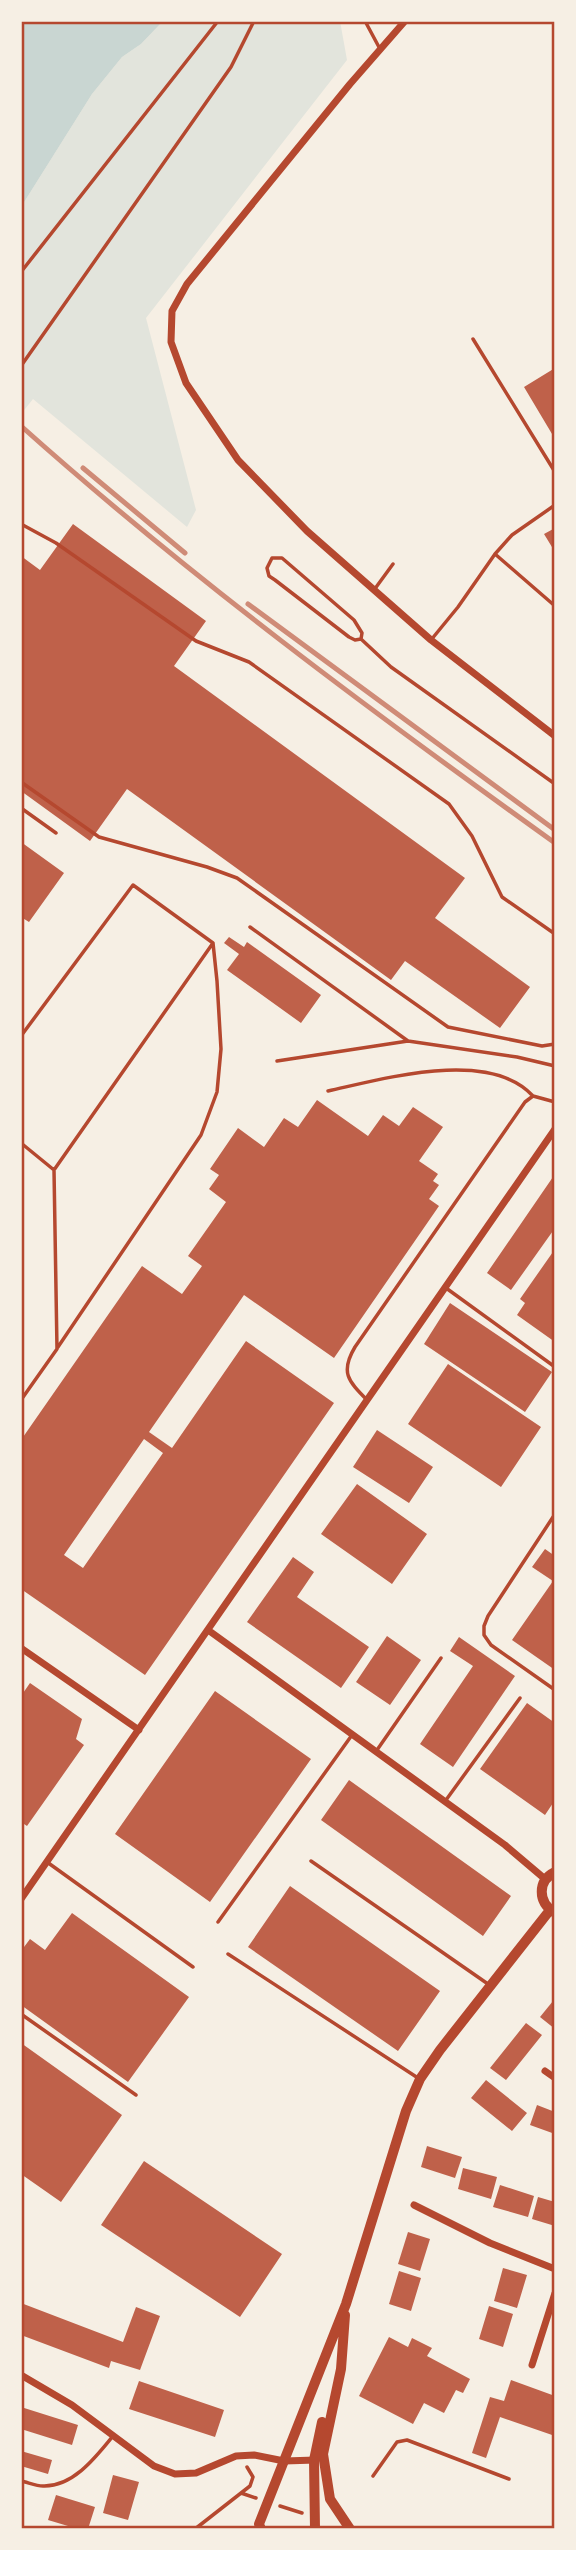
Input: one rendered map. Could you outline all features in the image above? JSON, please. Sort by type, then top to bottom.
[{"type":"street","points":[[405,21],[350,84],[187,284],[172,311],[171,342],[186,383],[238,460],[307,531],[431,640],[555,736]]},
{"type":"street","points":[[21,1899],[555,1129]]},
{"type":"street","points":[[208,1630],[505,1845],[545,1879]]},
{"type":"street","points":[[21,1648],[139,1730]]},
{"type":"street","points":[[247,2529],[260,2526],[346,2304],[406,2111],[420,2079],[439,2049],[552,1911],[541,1896],[541,1887],[545,1879],[555,1872]]},
{"type":"street","points":[[545,2071],[555,2078]]},
{"type":"street","points":[[414,2205],[490,2243],[555,2269]]},
{"type":"street","points":[[532,2365],[555,2293]]},
{"type":"street","points":[[315,2529],[319,2459],[346,2304]]},
{"type":"street","points":[[21,2375],[72,2405],[154,2466],[176,2474],[196,2473],[241,2456],[254,2455],[284,2461],[319,2459]]},
{"type":"street","points":[[319,2459],[331,2499],[350,2529]]},
{"type":"lane","points":[[365,21],[380,49]]},
{"type":"lane","points":[[473,339],[555,472]]},
{"type":"lane","points":[[431,640],[512,535],[555,505]]},
{"type":"lane","points":[[21,524],[56,542],[196,642],[249,662],[449,804],[472,836],[502,897],[555,934]]},
{"type":"lane","points":[[495,554],[555,606]]},
{"type":"lane","points":[[272,558],[282,558],[354,620],[362,633],[361,639],[349,638],[269,576],[267,568],[272,558]]},
{"type":"lane","points":[[374,590],[393,564]]},
{"type":"lane","points":[[361,639],[391,667],[555,784]]},
{"type":"lane","points":[[21,782],[99,837],[237,878],[434,1020],[448,1027],[542,1046],[555,1044]]},
{"type":"lane","points":[[21,808],[56,833]]},
{"type":"lane","points":[[21,1036],[133,885],[213,943],[218,981],[218,1092],[201,1135],[21,1400]]},
{"type":"lane","points":[[250,927],[408,1041]]},
{"type":"lane","points":[[57,1349],[54,1170],[213,943]]},
{"type":"lane","points":[[277,1061],[408,1041],[517,1057],[555,1066]]},
{"type":"lane","points":[[328,1091],[384,1079],[452,1070],[488,1073],[513,1080],[524,1086],[533,1096],[555,1102]]},
{"type":"lane","points":[[368,1400],[349,1380],[346,1371],[348,1357],[518,1111],[533,1096]]},
{"type":"lane","points":[[21,1143],[54,1170]]},
{"type":"lane","points":[[446,1288],[555,1367]]},
{"type":"lane","points":[[555,1514],[488,1616],[484,1635],[491,1644],[555,1690]]},
{"type":"lane","points":[[375,1752],[441,1658]]},
{"type":"lane","points":[[444,1801],[520,1698]]},
{"type":"lane","points":[[218,1923],[352,1735]]},
{"type":"lane","points":[[311,1861],[490,1986]]},
{"type":"lane","points":[[47,1862],[193,1967]]},
{"type":"lane","points":[[228,1954],[420,2079]]},
{"type":"lane","points":[[21,2014],[136,2095]]},
{"type":"lane","points":[[21,2480],[43,2487],[70,2479],[93,2460],[113,2436]]},
{"type":"lane","points":[[373,2476],[397,2442],[407,2440],[509,2479]]},
{"type":"path","points":[[21,272],[218,21]]},
{"type":"path","points":[[21,366],[231,67],[254,21]]},
{"type":"path","points":[[195,2529],[250,2486],[253,2477],[250,2468],[241,2464],[241,2456]]},
{"type":"path","points":[[241,2493],[304,2514],[315,2513]]},
{"type":"shaded area","points":[[21,21],[163,21],[141,44],[122,57],[92,94],[21,207]]},
{"type":"shaded area","points":[[163,21],[340,21],[347,60],[146,318],[196,510],[187,527],[33,399],[21,414],[21,207],[92,94],[122,57],[141,44]]},
{"type":"building","points":[[555,368],[555,439],[524,387]]},
{"type":"building","points":[[73,524],[206,621],[174,666],[465,878],[435,918],[530,987],[500,1028],[405,961],[391,980],[127,789],[90,841],[21,791],[21,556],[40,570]]},
{"type":"building","points":[[555,528],[555,552],[544,534]]},
{"type":"building","points":[[21,842],[64,873],[29,922],[21,917]]},
{"type":"building","points":[[229,937],[244,947],[247,942],[321,995],[301,1023],[227,970],[239,954],[224,943]]},
{"type":"building","points":[[317,1100],[368,1136],[383,1115],[399,1126],[413,1107],[443,1127],[419,1161],[438,1174],[433,1181],[439,1185],[429,1199],[439,1206],[334,1358],[244,1295],[149,1432],[172,1448],[246,1341],[334,1403],[145,1675],[21,1589],[21,1440],[142,1266],[182,1294],[202,1266],[188,1256],[226,1202],[209,1189],[219,1175],[210,1169],[238,1128],[264,1147],[284,1118],[298,1127]],"holes":[[[144,1439],[163,1453],[83,1568],[64,1555]]]},
{"type":"building","points":[[555,1174],[555,1228],[511,1290],[487,1273]]},
{"type":"building","points":[[555,1249],[555,1342],[517,1315],[525,1303],[520,1299]]},
{"type":"building","points":[[450,1303],[552,1372],[525,1412],[424,1344]]},
{"type":"building","points":[[448,1364],[541,1427],[501,1487],[408,1424]]},
{"type":"building","points":[[377,1430],[433,1467],[409,1503],[353,1467]]},
{"type":"building","points":[[357,1484],[427,1534],[392,1584],[321,1534]]},
{"type":"building","points":[[545,1549],[555,1556],[555,1670],[512,1640],[553,1581],[532,1567]]},
{"type":"building","points":[[293,1557],[314,1572],[297,1597],[369,1647],[341,1688],[247,1622]]},
{"type":"building","points":[[387,1636],[421,1660],[390,1705],[356,1682]]},
{"type":"building","points":[[459,1637],[515,1676],[453,1767],[420,1744],[473,1666],[450,1651]]},
{"type":"building","points":[[30,1683],[82,1719],[76,1739],[84,1745],[27,1826],[21,1822],[21,1696]]},
{"type":"building","points":[[215,1691],[311,1759],[210,1902],[115,1834]]},
{"type":"building","points":[[527,1703],[555,1723],[555,1800],[545,1815],[480,1769]]},
{"type":"building","points":[[349,1780],[511,1896],[483,1936],[321,1820]]},
{"type":"building","points":[[290,1886],[440,1991],[398,2051],[248,1947]]},
{"type":"building","points":[[72,1913],[189,1997],[128,2082],[21,2005],[21,1951],[30,1939],[45,1950]]},
{"type":"building","points":[[553,2001],[555,2002],[555,2029],[540,2017]]},
{"type":"building","points":[[526,2023],[542,2035],[506,2080],[490,2068]]},
{"type":"building","points":[[21,2043],[122,2115],[61,2202],[21,2174]]},
{"type":"building","points":[[486,2080],[527,2113],[512,2131],[471,2098]]},
{"type":"building","points":[[537,2105],[555,2112],[555,2134],[530,2125]]},
{"type":"building","points":[[427,2146],[462,2157],[455,2178],[421,2167]]},
{"type":"building","points":[[144,2161],[282,2254],[240,2317],[101,2225]]},
{"type":"building","points":[[463,2168],[497,2177],[491,2199],[458,2189]]},
{"type":"building","points":[[500,2185],[534,2196],[528,2217],[493,2207]]},
{"type":"building","points":[[538,2197],[555,2202],[555,2226],[532,2219]]},
{"type":"building","points":[[408,2232],[430,2239],[420,2271],[398,2264]]},
{"type":"building","points":[[503,2268],[527,2275],[517,2308],[494,2301]]},
{"type":"building","points":[[399,2271],[421,2278],[411,2311],[389,2304]]},
{"type":"building","points":[[21,2303],[123,2342],[136,2307],[160,2316],[140,2370],[111,2361],[109,2368],[21,2335]]},
{"type":"building","points":[[489,2306],[513,2314],[503,2347],[479,2339]]},
{"type":"building","points":[[389,2337],[408,2347],[412,2338],[432,2348],[427,2356],[470,2379],[463,2393],[456,2390],[444,2413],[424,2403],[413,2424],[359,2396]]},
{"type":"building","points":[[511,2380],[555,2396],[555,2436],[500,2417],[486,2458],[472,2453],[490,2397],[504,2401]]},
{"type":"building","points":[[139,2381],[224,2410],[215,2437],[129,2409]]},
{"type":"building","points":[[21,2407],[78,2425],[72,2445],[21,2429]]},
{"type":"building","points":[[21,2451],[52,2460],[48,2474],[21,2466]]},
{"type":"building","points":[[113,2475],[139,2482],[128,2520],[103,2513]]},
{"type":"building","points":[[56,2495],[95,2507],[88,2529],[78,2529],[48,2520]]},
{"type":"railway","points":[[21,426],[150,536],[282,642],[555,843]]},
{"type":"railway","points":[[83,468],[185,553]]},
{"type":"railway","points":[[248,604],[555,830]]}]
